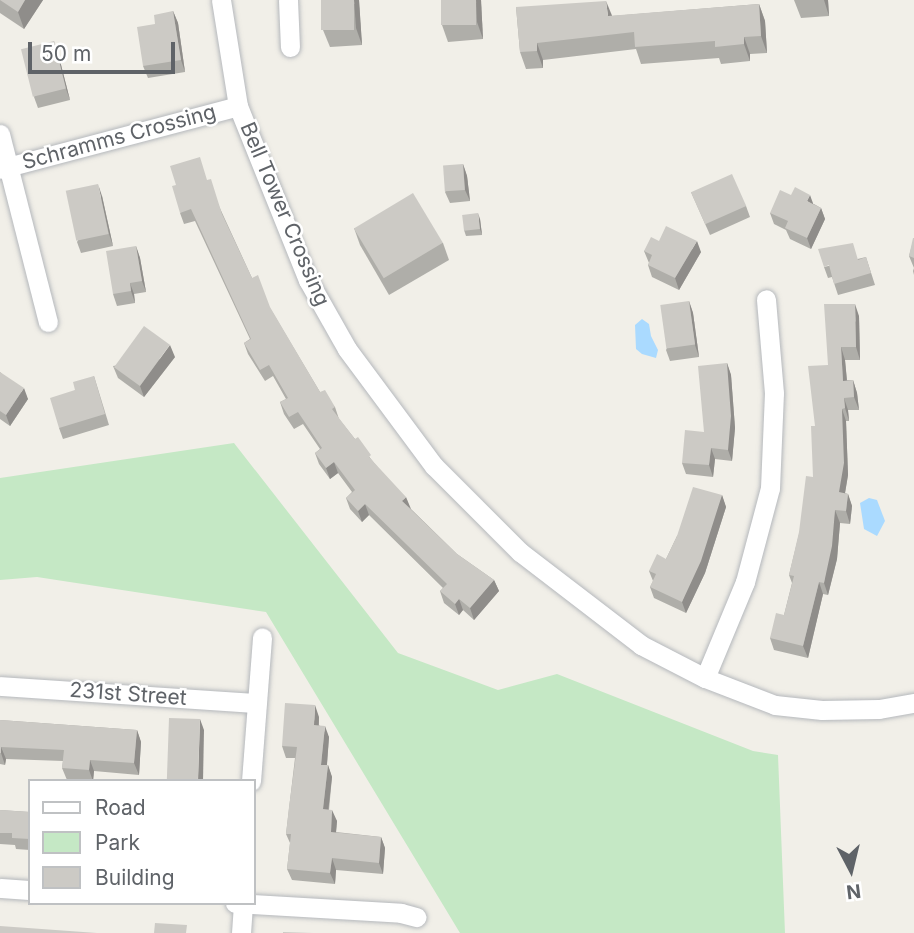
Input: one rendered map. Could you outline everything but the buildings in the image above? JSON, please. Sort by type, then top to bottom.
[{"type":"street","name":"Bell Tower Crossing","points":[[221,0],[239,106],[308,280],[347,349],[434,466],[520,552],[641,645],[705,678],[775,705],[822,710],[879,709],[914,703]]},
{"type":"street","points":[[288,0],[290,47]]},
{"type":"street","name":"Schramms Crossing","points":[[4,168],[239,106]]},
{"type":"street","points":[[0,134],[4,168],[48,323]]},
{"type":"street","points":[[705,678],[745,582],[770,488],[774,393],[766,299]]},
{"type":"street","points":[[251,779],[262,637]]},
{"type":"street","name":"231st Street","points":[[0,686],[256,703]]},
{"type":"street","points":[[0,888],[28,890]]},
{"type":"street","points":[[256,904],[401,913],[416,917]]},
{"type":"street","points":[[241,933],[243,905]]},
{"type":"green space","points":[[234,443],[398,653],[498,690],[557,674],[753,751],[778,755],[785,933],[460,933],[266,612],[37,577],[0,580],[0,478]]},
{"type":"water","points":[[642,319],[649,324],[658,350],[656,358],[636,349],[635,325]]},
{"type":"water","points":[[869,498],[877,500],[885,521],[877,536],[864,529],[860,503]]}]
